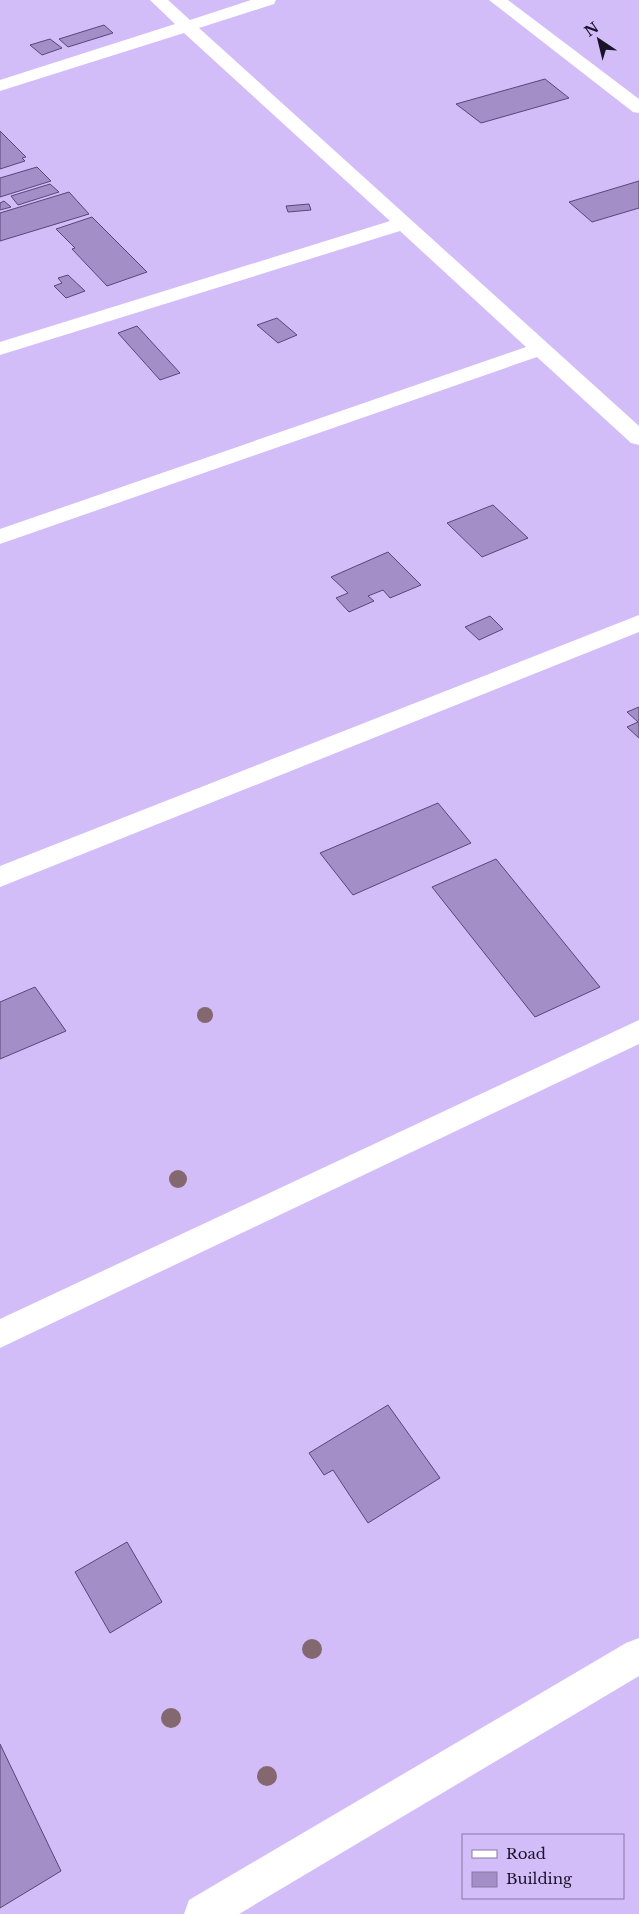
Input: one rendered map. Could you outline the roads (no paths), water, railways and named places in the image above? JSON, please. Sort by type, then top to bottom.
[{"type":"street","points":[[158,0],[401,224],[542,348],[639,438]]},
{"type":"street","points":[[0,86],[268,0]]},
{"type":"street","points":[[497,0],[639,108]]},
{"type":"street","points":[[0,349],[401,224]]},
{"type":"street","points":[[0,537],[542,348]]},
{"type":"street","points":[[0,877],[639,623]]},
{"type":"street","points":[[0,1334],[639,1031]]},
{"type":"street","points":[[203,1914],[639,1656]]}]
